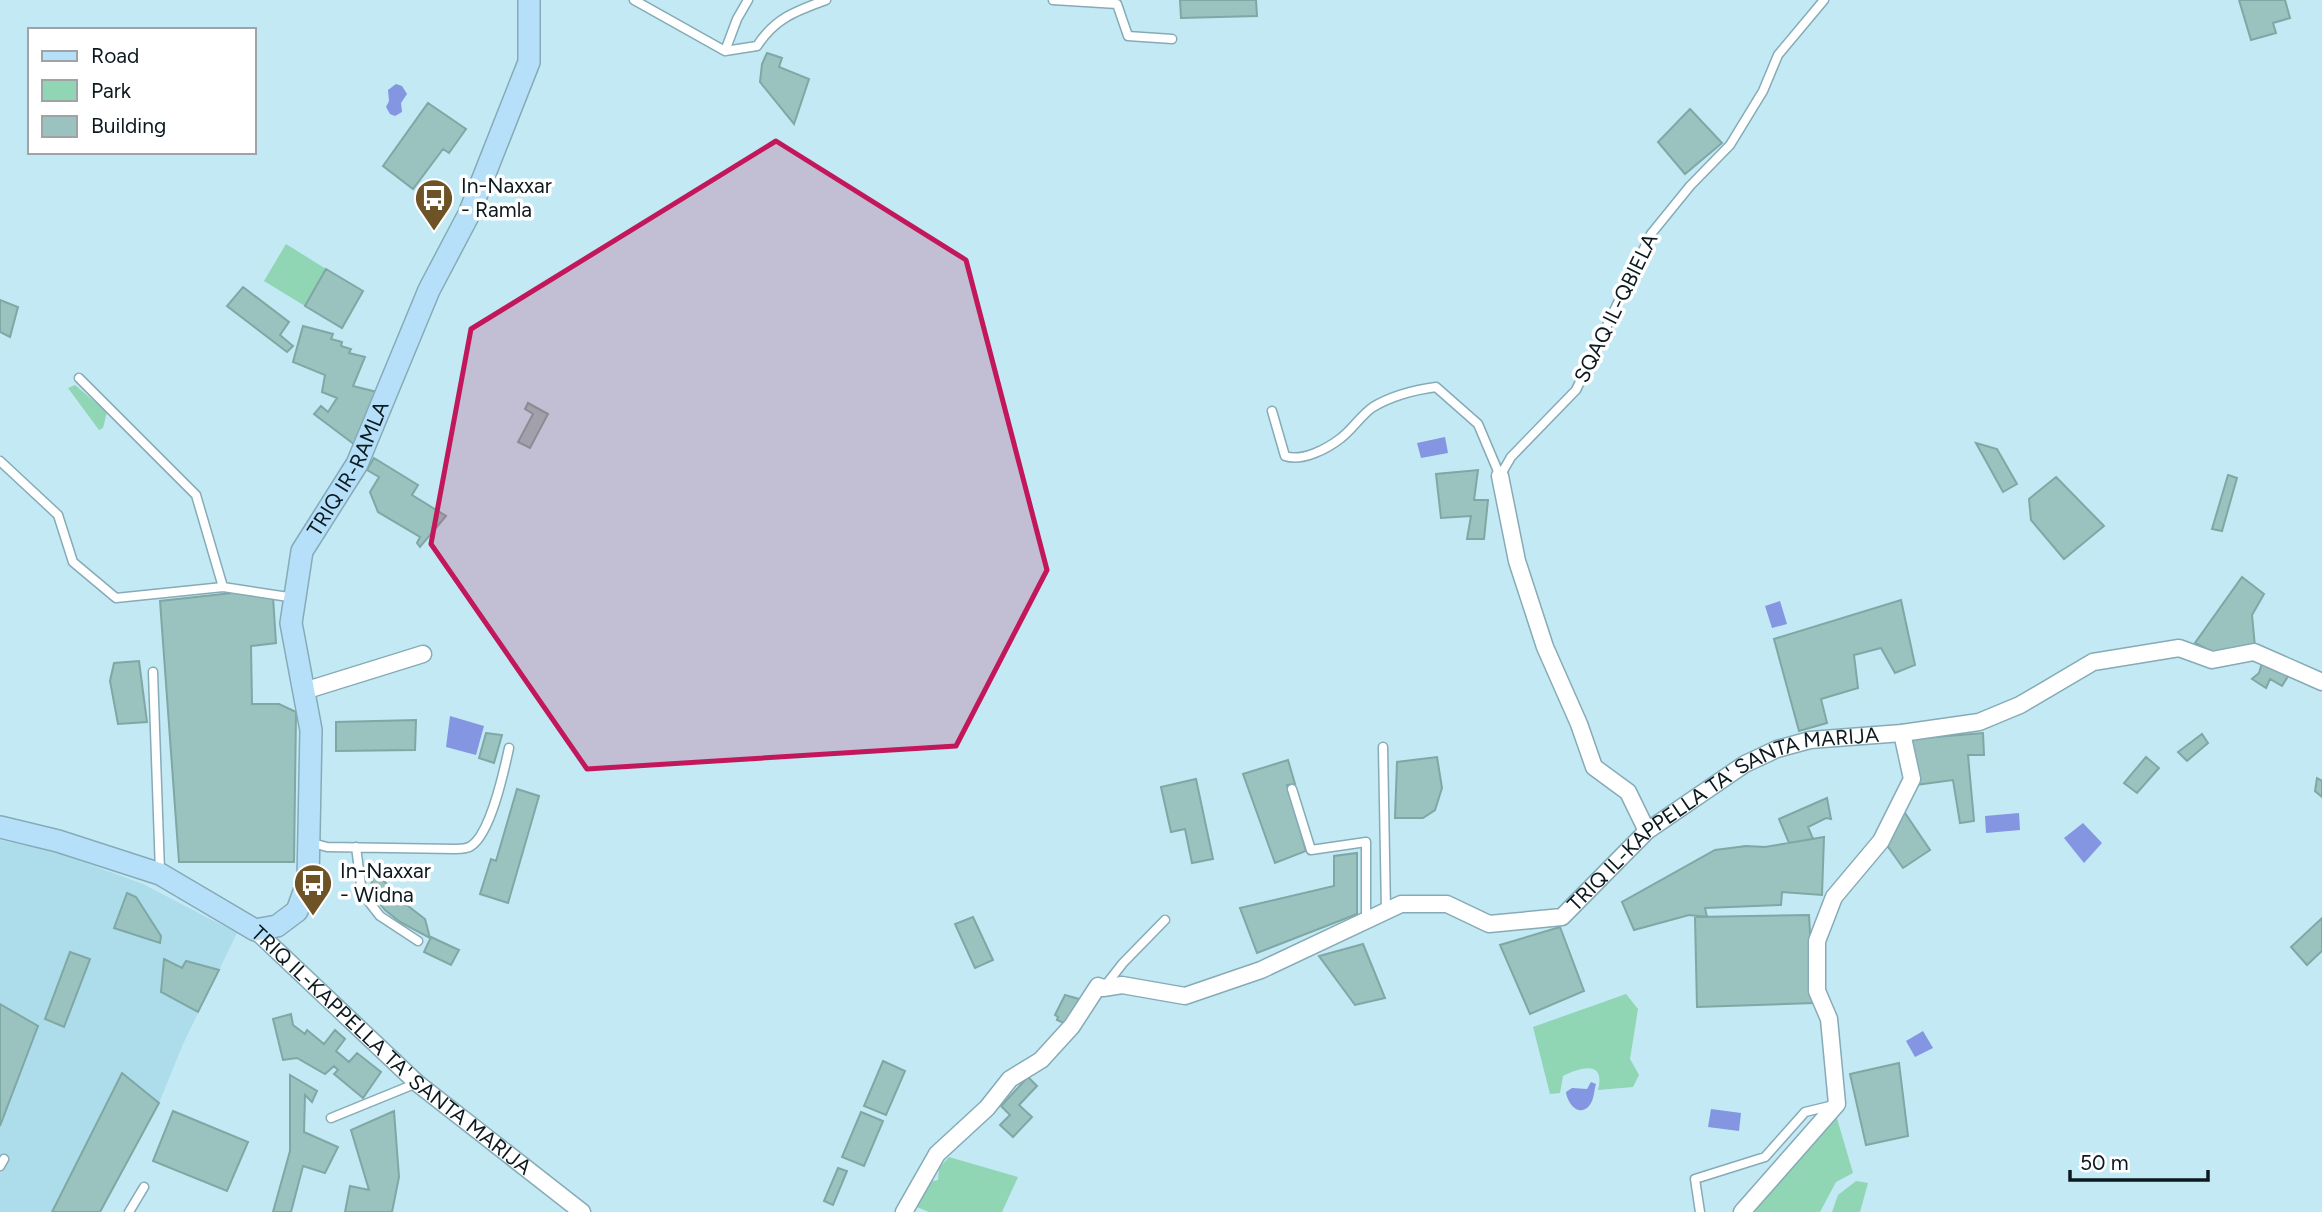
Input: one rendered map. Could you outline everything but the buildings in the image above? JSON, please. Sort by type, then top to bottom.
[{"type":"main road","name":"TRIQ IR-RAMLA","points":[[255,930],[277,926],[298,911],[308,881],[312,730],[291,623],[302,551],[357,464],[429,290],[469,214],[529,62],[529,0]]},
{"type":"main road","name":"TRIQ IL-KAPPELLA TA' SANTA MARIJA","points":[[0,827],[58,841],[160,874],[255,930]]},
{"type":"street","points":[[1500,476],[1517,561],[1545,647],[1579,724],[1594,767],[1628,792],[1647,831]]},
{"type":"street","name":"TRIQ IL-KAPPELLA TA' SANTA MARIJA","points":[[1103,988],[1122,985],[1185,996],[1261,970],[1401,904],[1447,904],[1489,924],[1562,916],[1647,831],[1745,764],[1777,748],[1810,740],[1902,733],[1979,722],[2020,705],[2093,662],[2179,648],[2212,660],[2255,652],[2322,682]]},
{"type":"street","points":[[304,691],[423,653]]},
{"type":"street","points":[[1742,1212],[1836,1104],[1829,1019],[1817,991],[1817,941],[1833,897],[1881,841],[1912,779],[1902,733]]},
{"type":"street","name":"TRIQ IL-KAPPELLA TA' SANTA MARIJA","points":[[255,930],[417,1083],[582,1212]]},
{"type":"street","points":[[904,1212],[937,1154],[987,1108],[1010,1079],[1041,1060],[1072,1026],[1098,986],[1103,988]]},
{"type":"lane","points":[[634,0],[725,51],[757,46],[768,30],[790,14],[826,0]]},
{"type":"lane","points":[[725,51],[737,19],[748,0]]},
{"type":"lane","points":[[1054,0],[1117,4],[1128,36],[1172,38]]},
{"type":"lane","name":"SQAQ IL-QBIELA","points":[[1500,476],[1511,457],[1576,390],[1651,234],[1669,210],[1730,145],[1763,91],[1778,55],[1824,0]]},
{"type":"lane","points":[[79,378],[196,495],[223,587]]},
{"type":"lane","points":[[1272,411],[1285,456],[1302,458],[1340,439],[1371,408],[1406,392],[1436,387],[1478,424],[1500,476]]},
{"type":"lane","points":[[0,461],[58,515],[73,562],[116,598],[223,587],[295,598]]},
{"type":"lane","points":[[153,672],[160,874]]},
{"type":"lane","points":[[1384,747],[1386,911]]},
{"type":"lane","points":[[309,842],[327,847],[470,847],[480,837],[500,788],[509,748]]},
{"type":"lane","points":[[1292,789],[1311,850],[1366,842],[1366,920]]},
{"type":"lane","points":[[356,847],[362,893],[380,916],[418,941]]},
{"type":"lane","points":[[1103,988],[1165,920]]},
{"type":"lane","points":[[331,1118],[417,1083]]},
{"type":"lane","points":[[1700,1212],[1695,1179],[1765,1157],[1805,1112],[1836,1104]]},
{"type":"lane","points":[[129,1212],[144,1187]]},
{"type":"highlighted area","points":[[776,141],[966,260],[1047,570],[956,746],[587,769],[431,544],[471,329]]},
{"type":"shaded area","points":[[0,840],[53,851],[143,884],[237,933],[183,1044],[159,1103],[100,1212],[0,1212]]},
{"type":"green space","points":[[286,244],[326,269],[305,306],[264,281]]},
{"type":"green space","points":[[75,385],[107,412],[103,428],[99,430],[68,388]]},
{"type":"green space","points":[[1626,994],[1638,1009],[1630,1059],[1639,1075],[1633,1087],[1598,1090],[1598,1074],[1590,1068],[1563,1076],[1560,1093],[1550,1094],[1533,1027]]},
{"type":"green space","points":[[1836,1115],[1853,1173],[1836,1182],[1820,1212],[1750,1212]]},
{"type":"green space","points":[[949,1157],[1018,1177],[1002,1212],[929,1212],[912,1205],[928,1182],[938,1180],[939,1168]]},
{"type":"green space","points":[[1856,1181],[1868,1183],[1860,1212],[1832,1212],[1838,1195]]},
{"type":"water","points":[[396,84],[402,86],[407,94],[401,103],[402,112],[395,116],[390,114],[386,107],[389,101],[388,90]]},
{"type":"water","points":[[1445,437],[1448,453],[1421,458],[1417,443]]},
{"type":"water","points":[[1780,601],[1787,624],[1772,628],[1765,606]]},
{"type":"water","points":[[450,716],[484,726],[476,755],[446,747]]},
{"type":"water","points":[[2019,813],[2020,830],[1986,833],[1985,816]]},
{"type":"water","points":[[2083,823],[2102,843],[2084,863],[2064,838]]},
{"type":"water","points":[[1923,1031],[1933,1048],[1915,1057],[1906,1041]]},
{"type":"water","points":[[1591,1082],[1596,1084],[1591,1104],[1585,1109],[1577,1109],[1568,1100],[1566,1092],[1572,1088],[1587,1089]]},
{"type":"water","points":[[1711,1109],[1741,1113],[1739,1131],[1708,1127]]},
{"type":"place","name":"In-Naxxar - Ramla","points":[[434,232]]},
{"type":"place","name":"In-Naxxar - Widna","points":[[313,917]]}]
